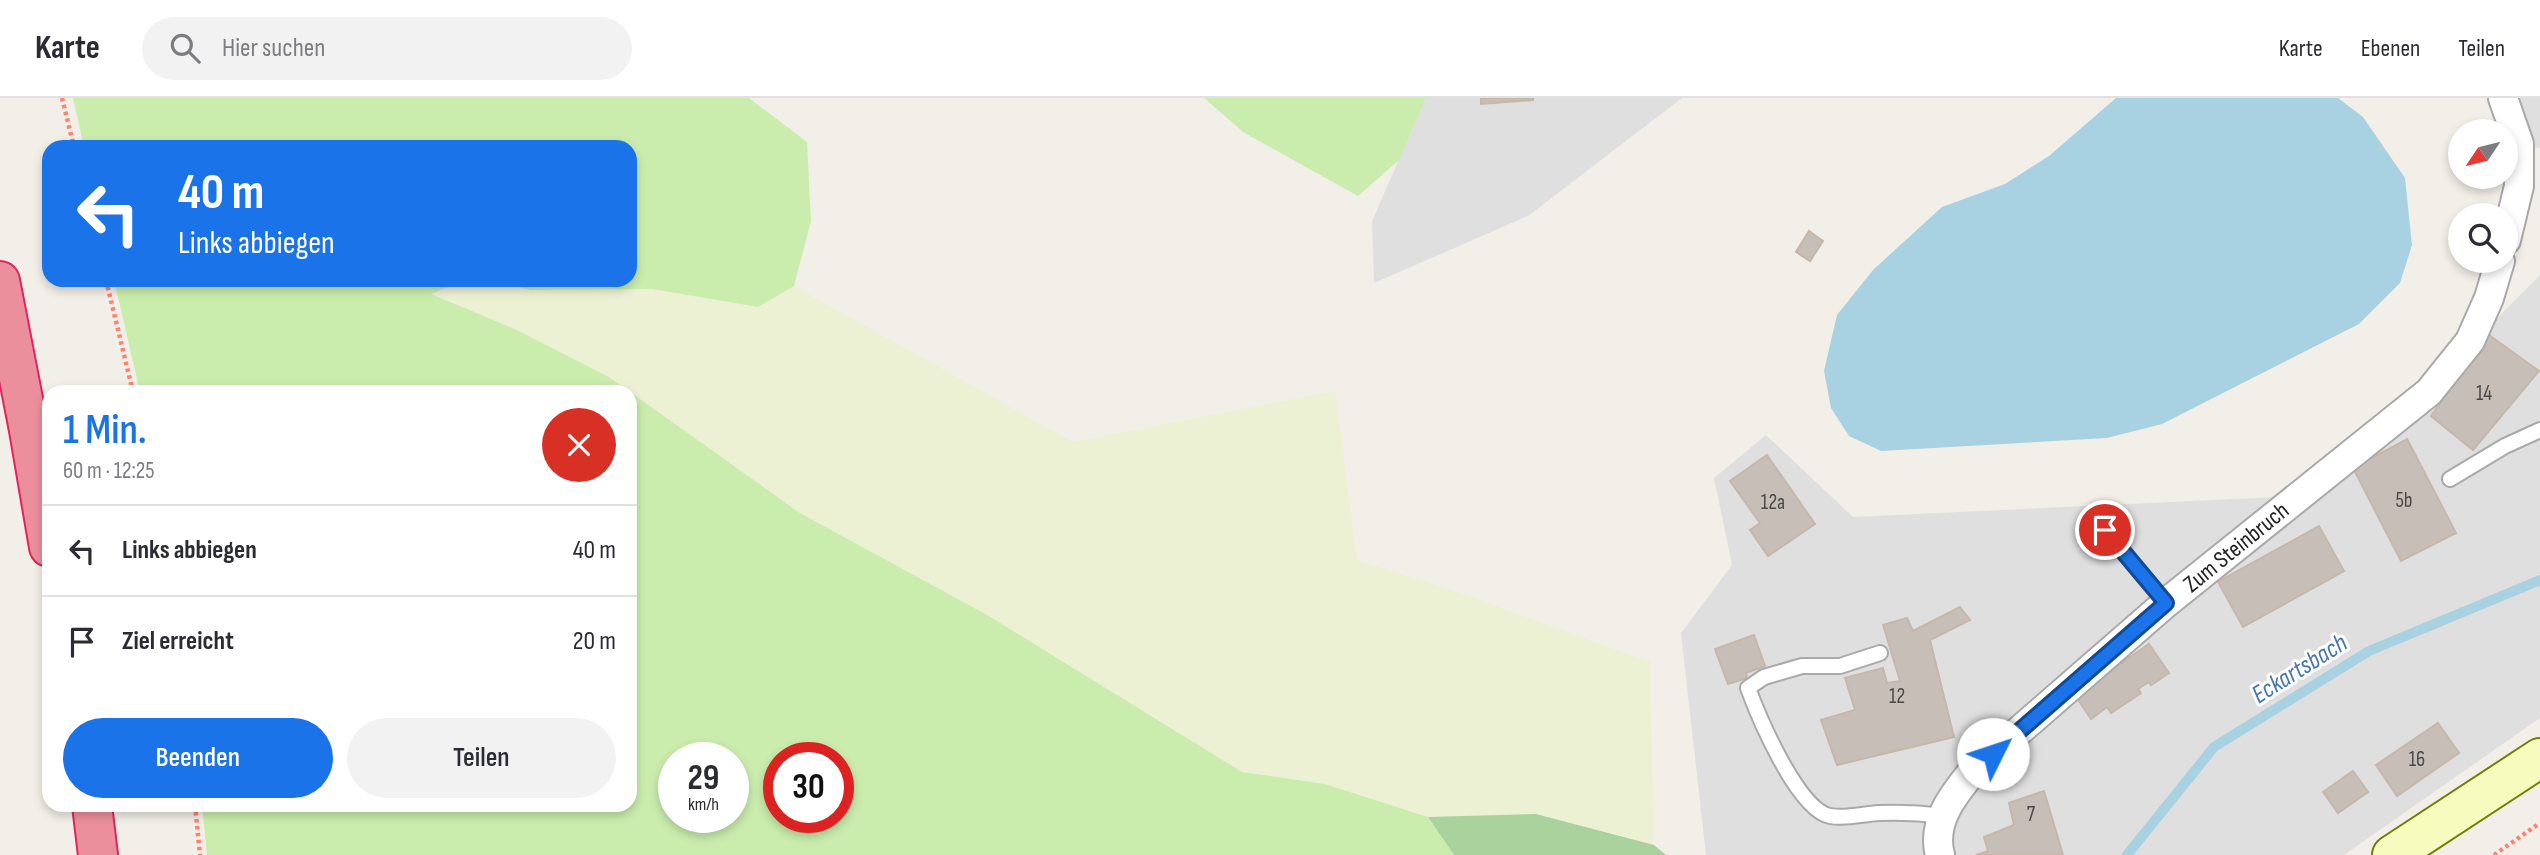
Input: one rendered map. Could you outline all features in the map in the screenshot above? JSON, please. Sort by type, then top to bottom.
[{"type":"highway","points":[[0,281],[42,506]]},
{"type":"highway","points":[[93,812],[99,855]]},
{"type":"main road","points":[[2392,855],[2540,758]]},
{"type":"street","points":[[2503,98],[2519,144],[2519,186],[2515,203]]},
{"type":"street","name":"Zum Steinbruch","points":[[1940,855],[1938,847],[1943,816],[1951,797],[1973,771],[2166,603],[2429,393],[2470,341],[2489,298],[2496,273]]},
{"type":"lane","points":[[2450,479],[2505,446],[2540,430]]},
{"type":"lane","points":[[2105,530],[2166,603]]},
{"type":"lane","points":[[1880,653],[1840,666],[1802,666],[1764,677],[1748,688],[1757,713],[1800,794],[1813,808],[1827,816],[1846,818],[1911,811],[1943,816]]},
{"type":"path","points":[[62,98],[72,140]]},
{"type":"path","points":[[108,287],[130,385]]},
{"type":"path","points":[[196,812],[200,855]]},
{"type":"path","points":[[2494,855],[2540,823]]},
{"type":"shaded area","points":[[1426,98],[1682,98],[1528,216],[1374,283],[1372,221]]},
{"type":"shaded area","points":[[2509,98],[2540,98],[2540,148],[2528,147]]},
{"type":"shaded area","points":[[2540,275],[2540,718],[2344,855],[1706,855],[1681,633],[1732,565],[1714,478],[1766,435],[1853,517],[2322,495]]},
{"type":"green space","points":[[73,98],[749,98],[807,142],[811,221],[794,286],[758,307],[652,289],[530,290],[520,287],[637,287],[637,140],[82,140]]},
{"type":"green space","points":[[1204,98],[1426,98],[1399,160],[1358,196],[1243,132]]},
{"type":"green space","points":[[794,286],[1073,442],[1335,391],[1357,560],[1466,595],[1650,662],[1654,845],[1536,814],[1428,817],[1325,784],[1242,772],[989,616],[800,513],[637,397],[637,385],[620,385],[515,329],[431,294],[448,287],[520,287],[530,290],[652,289],[758,307]]},
{"type":"green space","points":[[116,287],[448,287],[431,294],[515,329],[620,385],[138,385]]},
{"type":"green space","points":[[637,397],[800,513],[989,616],[1242,772],[1325,784],[1428,817],[1454,855],[207,855],[203,812],[637,812]]},
{"type":"green space","points":[[1536,814],[1654,845],[1666,855],[1454,855],[1428,817]]},
{"type":"water","points":[[2116,98],[2338,98],[2363,117],[2405,178],[2412,245],[2400,283],[2359,324],[2162,424],[2107,438],[1881,451],[1849,436],[1831,408],[1824,371],[1837,315],[1873,270],[1942,207],[2005,184],[2049,156]]},
{"type":"building","points":[[1481,98],[1533,98],[1533,100],[1481,104]]},
{"type":"building","points":[[1809,231],[1823,241],[1810,261],[1796,252]]},
{"type":"building","points":[[2489,335],[2539,371],[2473,450],[2431,416]]},
{"type":"building","points":[[2407,439],[2456,533],[2401,561],[2353,468]]},
{"type":"building","points":[[1767,455],[1815,524],[1768,556],[1750,530],[1760,523],[1730,481]]},
{"type":"building","points":[[2319,526],[2344,571],[2243,627],[2218,582]]},
{"type":"building","points":[[1960,607],[1970,620],[1930,640],[1954,737],[1837,765],[1821,720],[1855,710],[1845,678],[1883,668],[1887,683],[1900,681],[1883,625],[1907,618],[1913,631]]},
{"type":"building","points":[[1754,635],[1765,666],[1746,673],[1747,678],[1728,684],[1715,649]]},
{"type":"building","points":[[2149,644],[2169,673],[2151,685],[2149,682],[2138,689],[2141,693],[2111,713],[2107,707],[2091,719],[2075,695]]},
{"type":"building","points":[[2438,723],[2459,753],[2397,796],[2376,765]]},
{"type":"building","points":[[2353,771],[2368,792],[2338,813],[2323,792]]},
{"type":"building","points":[[2044,791],[2063,855],[1976,855],[1988,851],[1984,837],[2014,825],[2009,803]]},
{"type":"waterway","name":"Eckartsbach","points":[[2127,855],[2214,747],[2369,651],[2540,580]]},
{"type":"route","points":[[1993,754],[2166,603],[2105,530]]}]
